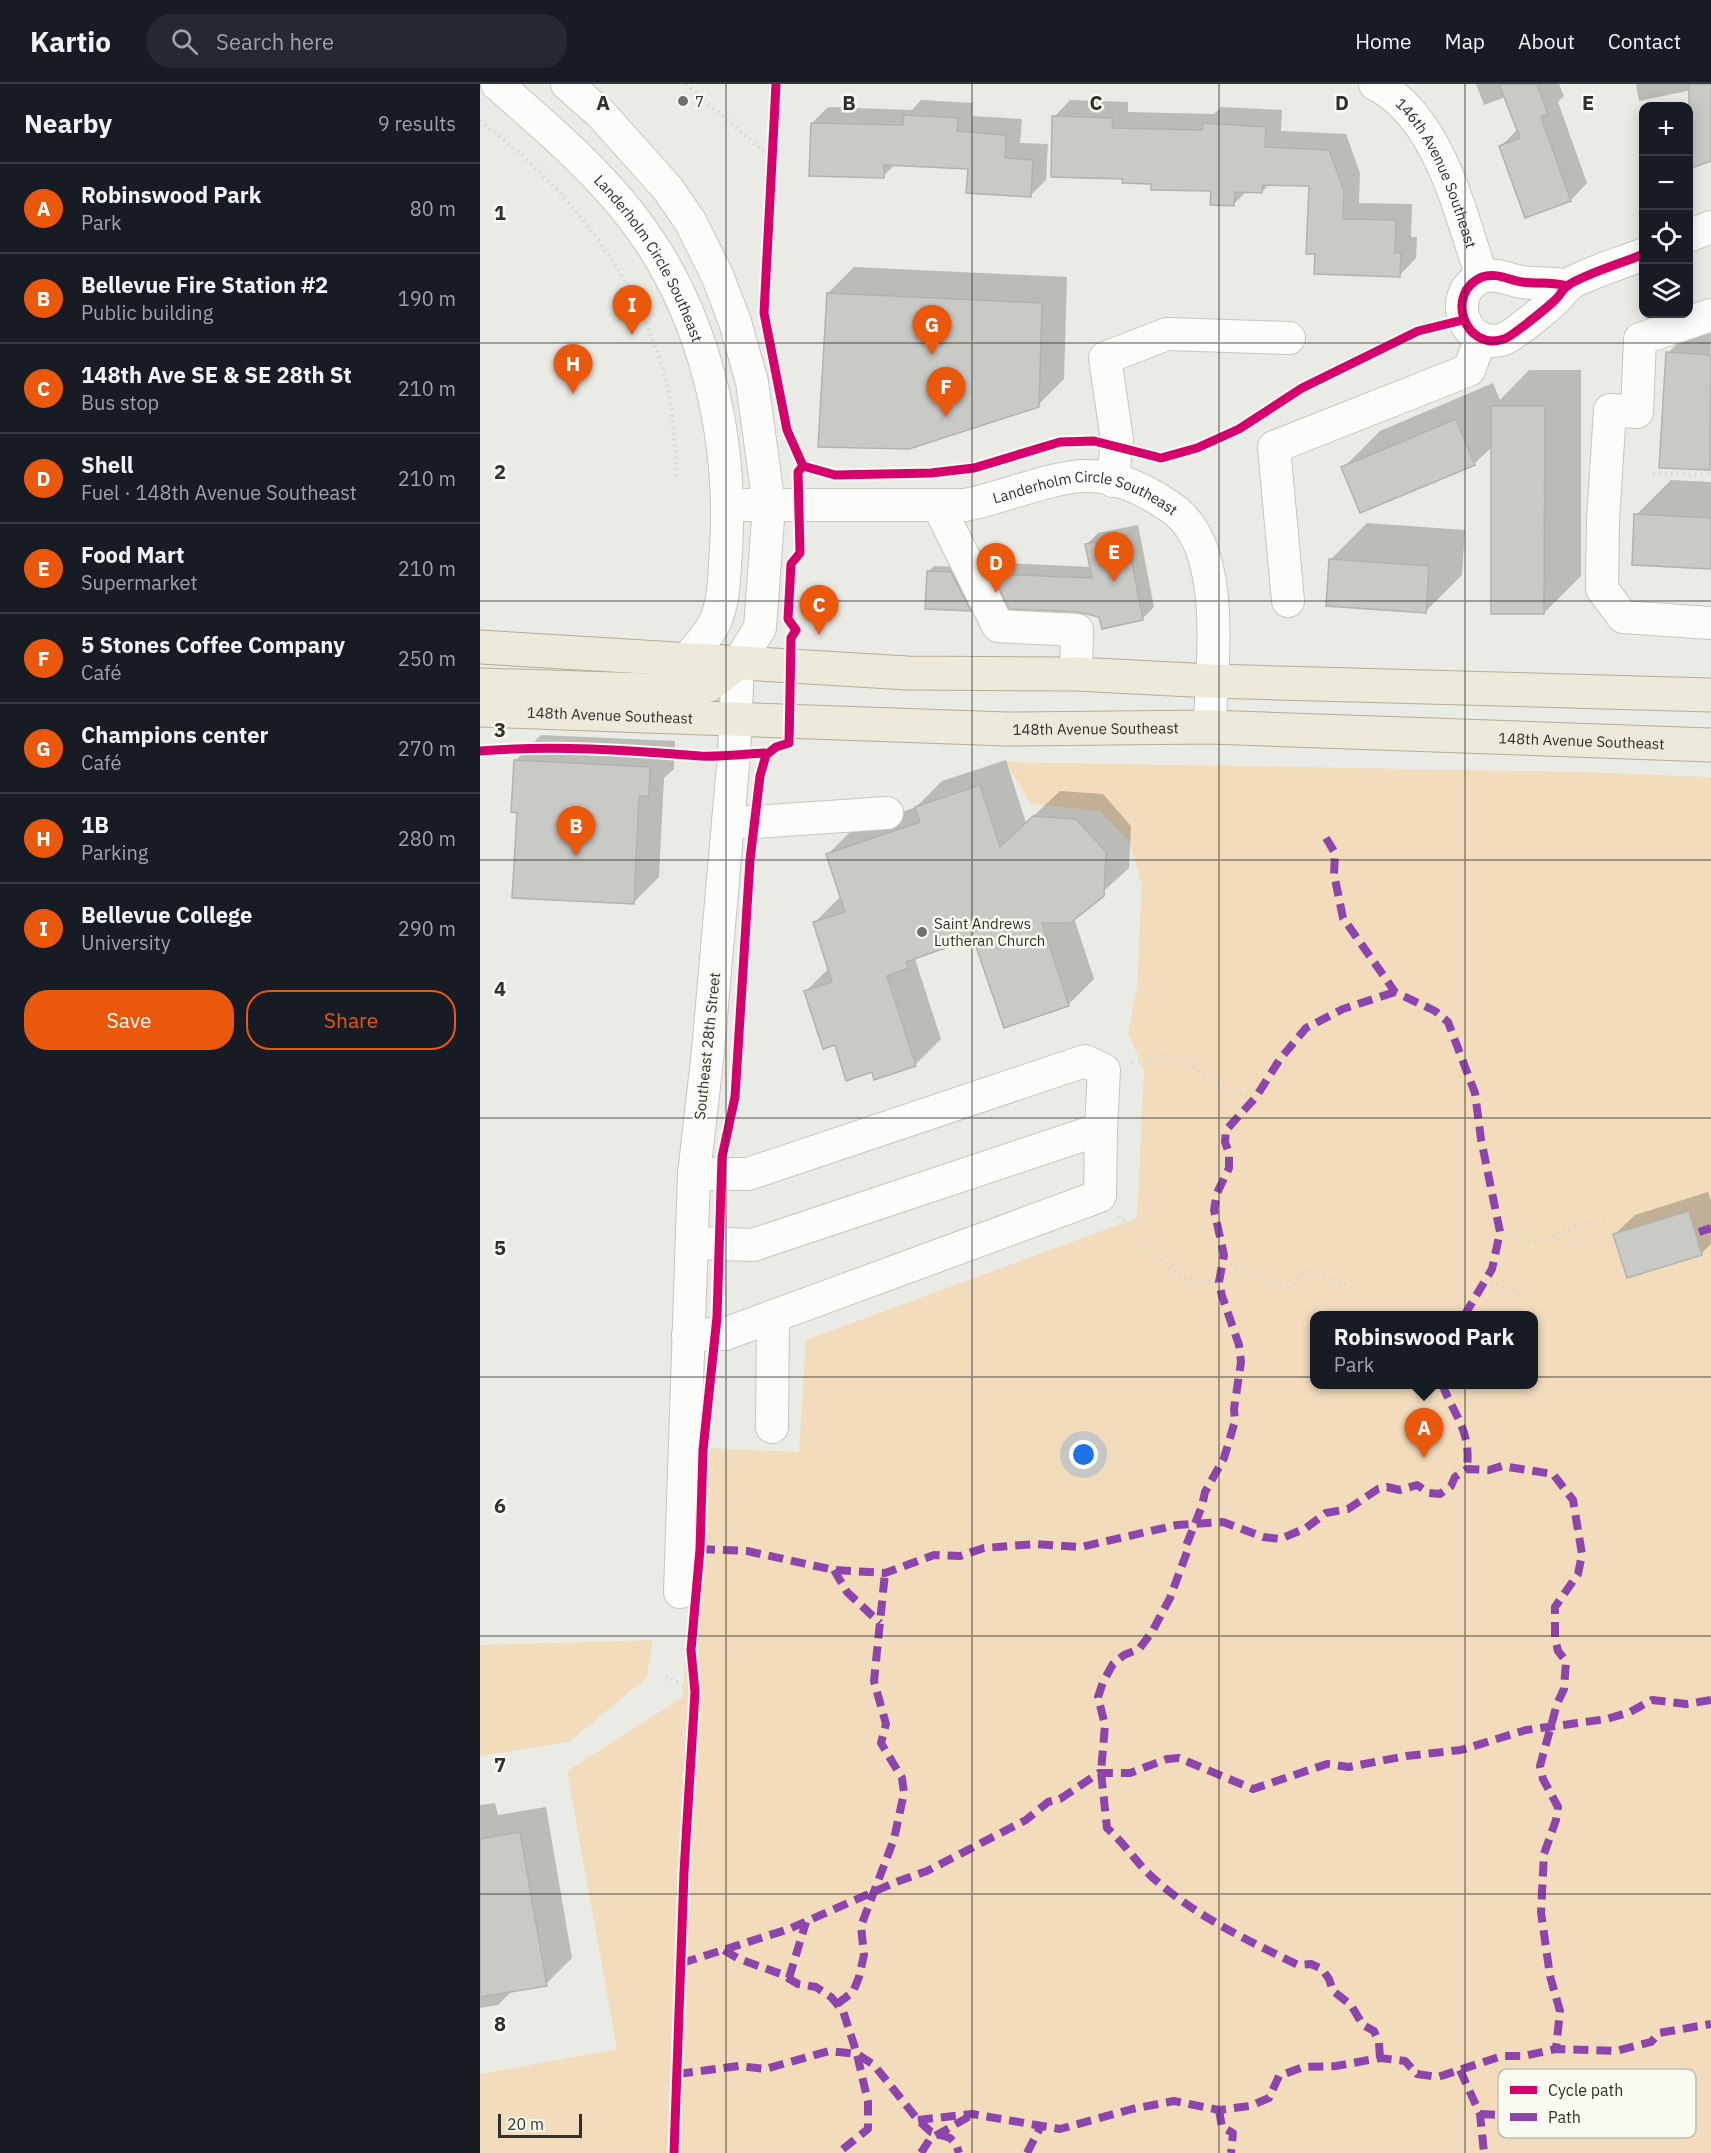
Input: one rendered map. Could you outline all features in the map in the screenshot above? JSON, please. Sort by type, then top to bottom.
[{"type":"main road","points":[[480,647],[907,673],[1076,674],[1211,681],[1711,695]]},
{"type":"main road","name":"148th Avenue Southeast","points":[[480,686],[680,691],[709,685],[738,663]]},
{"type":"main road","name":"148th Avenue Southeast","points":[[480,710],[1007,729],[1210,727],[1711,745]]},
{"type":"street","name":"Landerholm Circle Southeast","points":[[497,84],[600,180],[636,222],[667,270],[692,323],[709,377],[722,441],[728,505],[939,507],[997,499],[1065,479],[1090,476],[1136,488],[1177,512],[1191,529],[1203,554],[1211,582],[1210,727]]},
{"type":"street","points":[[567,84],[601,114],[668,189],[690,221],[717,275],[735,322],[752,382],[769,506],[760,628],[738,663]]},
{"type":"street","name":"146th Avenue Southeast","points":[[1375,84],[1400,103],[1422,126],[1441,159],[1482,277]]},
{"type":"street","points":[[1693,234],[1711,227]]},
{"type":"street","points":[[1568,286],[1550,282],[1523,282],[1495,275],[1482,277],[1471,284],[1464,294],[1461,307],[1464,322],[1470,331],[1481,338],[1493,341],[1506,339],[1555,300],[1568,286],[1639,256]]},
{"type":"street","points":[[1711,315],[1640,339],[1637,412],[1610,410],[1603,520],[1602,589],[1623,617],[1711,623]]},
{"type":"street","points":[[1113,481],[1117,440],[1105,358],[1167,334],[1288,338]]},
{"type":"street","points":[[1288,601],[1274,447],[1469,370],[1481,338]]},
{"type":"street","points":[[688,658],[715,622],[723,595],[728,505]]},
{"type":"street","points":[[939,507],[998,626],[1077,630],[1076,674]]},
{"type":"street","name":"Southeast 28th Street","points":[[680,1592],[694,1174],[708,1050],[728,822],[738,663]]},
{"type":"street","points":[[728,822],[887,813]]},
{"type":"street","points":[[688,1335],[725,1334],[1100,1196],[1104,1070],[1085,1061],[748,1174],[694,1174]]},
{"type":"street","points":[[693,1243],[753,1245],[1101,1129]]},
{"type":"street","points":[[772,1427],[773,1316]]},
{"type":"path","points":[[686,84],[772,159]]},
{"type":"path","points":[[480,121],[539,171],[571,204],[599,241],[624,283],[642,317],[664,377],[669,396],[677,477]]},
{"type":"path","points":[[771,171],[772,148]]},
{"type":"path","points":[[1653,473],[1692,475],[1711,473]]},
{"type":"path","points":[[1104,1070],[1171,1054],[1193,1066],[1218,1085],[1253,1099]]},
{"type":"path","points":[[1100,1196],[1156,1254],[1177,1271],[1196,1281],[1219,1282]]},
{"type":"path","points":[[1500,1232],[1522,1239],[1539,1241],[1584,1223],[1607,1220]]},
{"type":"path","points":[[1565,1232],[1577,1251]]},
{"type":"path","points":[[1225,1261],[1289,1290],[1307,1270],[1361,1290]]},
{"type":"path","points":[[1485,1280],[1518,1292],[1527,1302]]},
{"type":"path","points":[[666,1676],[695,1697]]},
{"type":"path","points":[[694,1682],[695,1697]]},
{"type":"shaded area","points":[[1005,762],[1581,772],[1711,777],[1711,2153],[480,2153],[480,2074],[617,2049],[567,1771],[683,1697],[687,1623],[709,1448],[799,1452],[806,1340],[1137,1218],[1144,1069],[1128,1034],[1137,987],[1142,884],[1129,841],[1100,811],[1031,804]]},
{"type":"shaded area","points":[[653,1640],[647,1677],[569,1742],[480,1756],[480,1645]]},
{"type":"building","points":[[1499,84],[1537,84],[1548,114],[1541,117],[1571,201],[1525,218],[1499,146],[1520,138]]},
{"type":"building","points":[[1689,84],[1711,84],[1711,161],[1693,168],[1693,102],[1689,102]]},
{"type":"building","points":[[904,115],[958,118],[957,131],[1006,135],[1005,158],[1033,160],[1031,197],[966,193],[968,169],[884,165],[884,178],[809,176],[811,123],[903,125]]},
{"type":"building","points":[[1052,116],[1113,118],[1112,128],[1202,130],[1203,123],[1266,127],[1265,147],[1329,150],[1344,191],[1343,219],[1396,220],[1395,253],[1401,253],[1400,277],[1314,274],[1315,254],[1306,254],[1309,186],[1263,185],[1262,193],[1235,192],[1234,206],[1210,205],[1211,191],[1151,190],[1151,184],[1122,183],[1123,179],[1051,177]]},
{"type":"building","points":[[827,293],[1042,303],[1039,407],[909,449],[818,447]]},
{"type":"building","points":[[1666,352],[1711,355],[1710,470],[1659,468]]},
{"type":"building","points":[[1491,406],[1545,406],[1544,614],[1491,614]]},
{"type":"building","points":[[1456,419],[1475,465],[1360,513],[1341,467]]},
{"type":"building","points":[[1634,514],[1711,518],[1711,569],[1632,565]]},
{"type":"building","points":[[1127,536],[1143,620],[1102,629],[1099,617],[1078,612],[1009,609],[992,574],[1092,578],[1085,544]]},
{"type":"building","points":[[1329,559],[1429,566],[1426,613],[1326,606]]},
{"type":"building","points":[[927,571],[951,572],[971,611],[925,609]]},
{"type":"building","points":[[514,760],[650,767],[649,796],[639,796],[634,904],[512,898],[517,813],[511,812]]},
{"type":"building","name":"Saint Andrews Lutheran Church","points":[[980,785],[1000,847],[1033,816],[1076,819],[1106,852],[1104,896],[1070,923],[1042,923],[1069,1006],[1004,1028],[973,938],[906,962],[908,968],[887,976],[916,1066],[874,1080],[872,1072],[846,1081],[835,1045],[823,1049],[804,991],[832,982],[813,922],[845,912],[826,854],[920,822],[915,807]]},
{"type":"building","points":[[1689,1211],[1702,1255],[1627,1278],[1613,1234]]},
{"type":"building","points":[[520,1832],[547,1986],[480,1997],[480,1839]]},
{"type":"marked path","points":[[1326,838],[1335,853],[1334,874],[1343,918],[1395,992],[1435,1011],[1448,1022],[1475,1093],[1481,1139],[1500,1232],[1492,1269],[1467,1311]]},
{"type":"marked path","points":[[1380,2058],[1379,2043],[1374,2031],[1363,2025],[1351,2005],[1333,1991],[1322,1969],[1311,1964],[1298,1965],[1203,1915],[1151,1876],[1107,1828],[1101,1772],[1105,1725],[1098,1697],[1113,1664],[1124,1655],[1139,1649],[1152,1632],[1170,1598],[1205,1492],[1224,1458],[1235,1421],[1234,1409],[1241,1362],[1239,1345],[1219,1282],[1224,1255],[1214,1210],[1217,1193],[1229,1168],[1229,1153],[1225,1142],[1226,1130],[1256,1097],[1280,1059],[1306,1028],[1343,1009],[1395,992]]},
{"type":"marked path","points":[[1699,1232],[1711,1228]]},
{"type":"marked path","points":[[1444,1389],[1465,1434],[1467,1469]]},
{"type":"marked path","points":[[700,1549],[747,1551],[834,1570],[885,1573],[934,1555],[960,1556],[984,1548],[1036,1544],[1081,1547],[1177,1525],[1223,1522],[1263,1537],[1280,1539],[1306,1528],[1326,1513],[1348,1509],[1378,1489],[1387,1487],[1400,1490],[1417,1485],[1429,1493],[1440,1494],[1451,1486],[1455,1477],[1467,1469],[1489,1470],[1502,1466],[1553,1474],[1573,1500],[1582,1554],[1578,1574],[1555,1607],[1555,1638],[1558,1651],[1566,1661],[1564,1689],[1557,1704],[1540,1766],[1543,1779],[1558,1807],[1544,1854],[1541,1912],[1550,1976],[1560,2011],[1556,2049]]},
{"type":"marked path","points":[[834,1570],[847,1592],[880,1623]]},
{"type":"marked path","points":[[837,2004],[853,1992],[859,1977],[864,1955],[861,1926],[894,1839],[904,1793],[902,1778],[881,1743],[886,1724],[874,1681],[885,1573]]},
{"type":"marked path","points":[[682,1963],[789,1929],[896,1882],[927,1871],[1026,1820],[1048,1802],[1060,1799],[1099,1773],[1130,1773],[1167,1759],[1179,1758],[1253,1789],[1327,1764],[1349,1767],[1406,1756],[1461,1750],[1526,1730],[1607,1719],[1630,1712],[1652,1700],[1686,1704],[1711,1700]]},
{"type":"marked path","points":[[789,1978],[806,1922]]},
{"type":"marked path","points":[[724,1950],[739,1959],[781,1974],[798,1984],[816,1987],[831,1997],[843,2011],[857,2054],[874,2065],[918,2120],[931,2132],[950,2138],[956,2144],[959,2153]]},
{"type":"marked path","points":[[918,2120],[972,2114],[1060,2129],[1132,2109],[1174,2101],[1219,2110],[1250,2106],[1269,2098],[1279,2076],[1303,2067],[1336,2066],[1380,2058],[1405,2061],[1417,2074],[1438,2077],[1502,2056],[1524,2056],[1556,2049],[1616,2051],[1651,2042],[1659,2033],[1711,2024]]},
{"type":"marked path","points":[[678,2074],[739,2066],[765,2069],[829,2051],[857,2054],[868,2102],[868,2129],[838,2153]]},
{"type":"marked path","points":[[1460,2070],[1480,2114],[1484,2153]]},
{"type":"marked path","points":[[1219,2110],[1222,2127],[1233,2133],[1231,2153]]},
{"type":"marked path","points":[[1480,2114],[1498,2115]]},
{"type":"marked path","points":[[921,2153],[930,2139],[970,2116]]},
{"type":"marked path","points":[[1027,2153],[1040,2128]]},
{"type":"cycle path","points":[[776,84],[764,313],[787,430],[803,466],[835,475],[931,473],[974,468],[1060,442],[1094,441],[1161,458],[1197,448],[1239,429],[1302,388],[1418,331],[1463,320]]},
{"type":"cycle path","points":[[1567,286],[1593,273],[1639,256]]},
{"type":"cycle path","points":[[1497,276],[1522,282],[1567,286],[1538,315],[1504,339],[1490,341],[1479,337],[1464,319],[1462,307],[1464,295],[1470,285],[1482,277],[1497,276]]},
{"type":"cycle path","points":[[674,2153],[684,1872],[695,1692],[691,1650],[700,1549],[703,1450],[717,1317],[722,1157],[735,1097],[750,860],[760,776],[766,755],[776,747],[789,743],[791,638],[796,630],[788,619],[791,564],[800,553],[798,472],[803,466]]},
{"type":"cycle path","points":[[480,751],[562,748],[700,756],[764,753],[766,755]]},
{"type":"place","name":"7","points":[[683,101]]},
{"type":"place","name":"Bellevue College","points":[[632,335]]},
{"type":"place","name":"Champions center","points":[[932,355]]},
{"type":"place","name":"1B","points":[[573,394]]},
{"type":"place","name":"5 Stones Coffee Company","points":[[946,417]]},
{"type":"place","name":"Food Mart","points":[[1114,582]]},
{"type":"place","name":"Shell","points":[[996,593]]},
{"type":"place","name":"148th Ave SE & SE 28th St","points":[[819,635]]},
{"type":"place","name":"Bellevue Fire Station #2","points":[[576,856]]},
{"type":"place","name":"Saint Andrews Lutheran Church","points":[[922,932]]},
{"type":"place","name":"Robinswood Park","points":[[1424,1458]]}]
